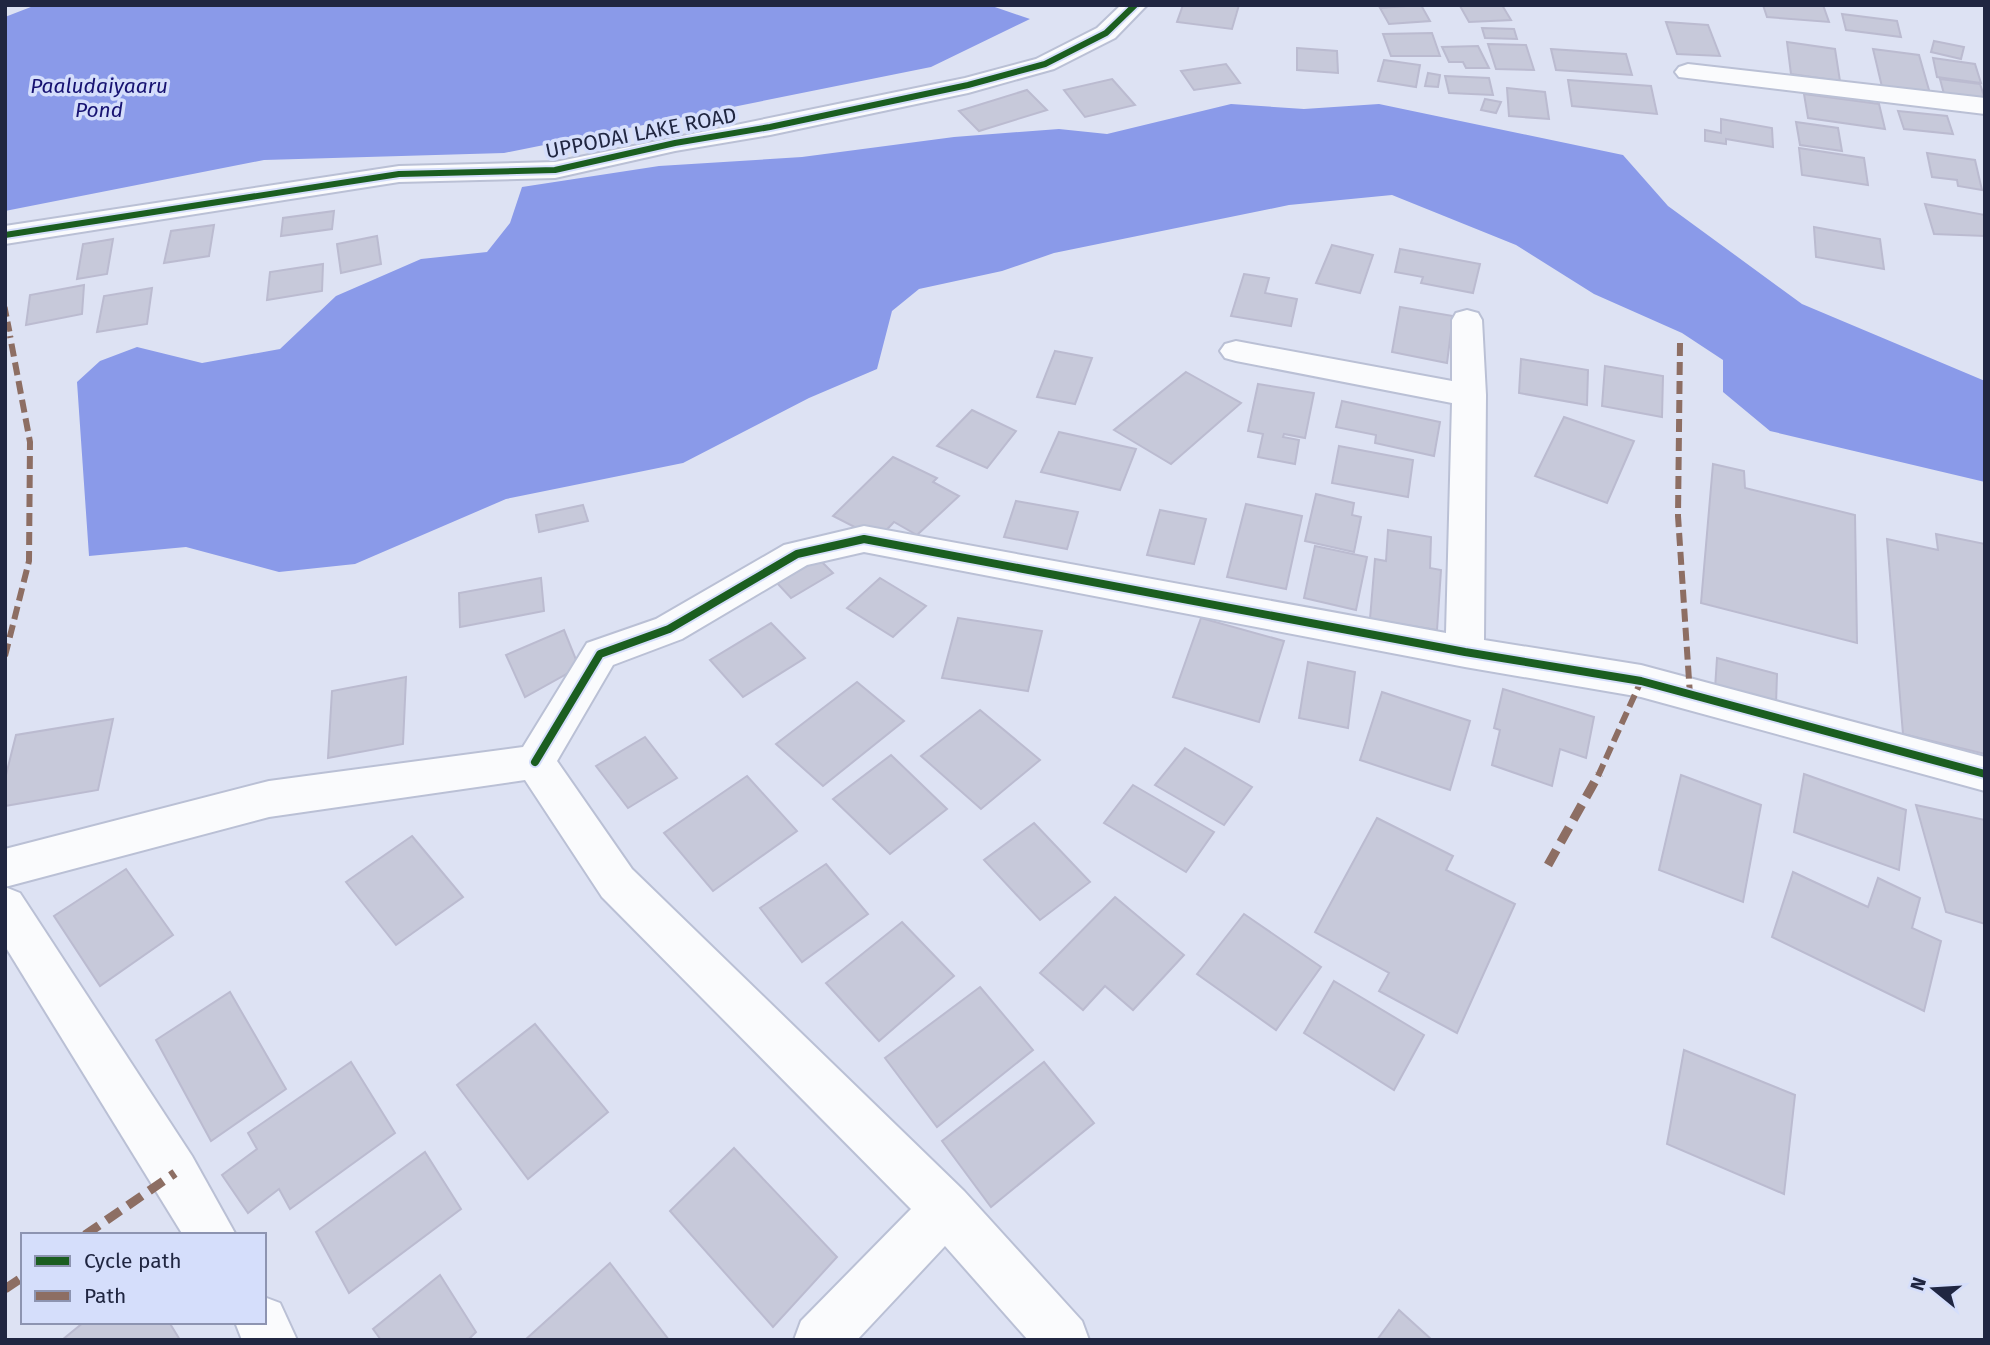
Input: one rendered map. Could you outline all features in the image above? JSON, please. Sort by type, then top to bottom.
[{"type":"street","name":"UPPODAI LAKE ROAD","points":[[5,235],[399,174],[555,170],[675,143],[769,127],[968,85],[1045,64],[1106,33],[1135,5]]},
{"type":"street","points":[[1688,72],[1985,106]]},
{"type":"street","points":[[1465,652],[1463,588],[1471,396],[1467,320]]},
{"type":"street","points":[[1236,351],[1471,396]]},
{"type":"street","points":[[535,762],[600,654],[668,629],[797,554],[864,539],[1465,652],[1641,681],[1985,774]]},
{"type":"street","points":[[5,867],[269,799],[535,762]]},
{"type":"street","points":[[535,762],[618,883],[946,1209],[1063,1340]]},
{"type":"street","points":[[5,907],[175,1173],[210,1233]]},
{"type":"street","points":[[820,1340],[946,1209]]},
{"type":"street","points":[[262,1324],[271,1340]]},
{"type":"water","name":"Paaludaiyaaru Pond","points":[[36,5],[989,5],[1030,19],[931,67],[504,153],[264,160],[5,211],[5,17]]},
{"type":"water","points":[[1231,104],[1304,109],[1379,104],[1623,155],[1668,206],[1802,304],[1985,381],[1985,482],[1770,431],[1723,392],[1723,360],[1682,333],[1594,294],[1516,245],[1392,195],[1289,205],[1054,253],[1002,271],[919,289],[892,311],[877,369],[809,398],[683,463],[506,499],[355,564],[279,572],[186,547],[89,556],[77,382],[100,361],[137,347],[202,363],[280,349],[336,296],[421,259],[487,252],[510,223],[522,187],[659,166],[802,157],[954,137],[1059,129],[1107,134]]},
{"type":"building","points":[[1183,5],[1239,5],[1232,29],[1177,22]]},
{"type":"building","points":[[1421,5],[1430,21],[1389,24],[1380,8]]},
{"type":"building","points":[[1502,5],[1511,20],[1469,22],[1460,6]]},
{"type":"building","points":[[1763,5],[1823,5],[1829,22],[1767,17]]},
{"type":"building","points":[[1842,14],[1897,21],[1901,37],[1846,30]]},
{"type":"building","points":[[1666,22],[1708,25],[1720,56],[1677,54]]},
{"type":"building","points":[[1482,28],[1514,29],[1517,39],[1485,38]]},
{"type":"building","points":[[1432,33],[1440,56],[1391,56],[1383,34]]},
{"type":"building","points":[[1934,41],[1964,47],[1961,59],[1931,52]]},
{"type":"building","points":[[1787,42],[1835,49],[1840,81],[1791,74]]},
{"type":"building","points":[[1488,44],[1526,45],[1534,70],[1496,69]]},
{"type":"building","points":[[1478,46],[1489,68],[1466,68],[1463,62],[1449,62],[1442,47]]},
{"type":"building","points":[[1297,48],[1337,51],[1338,73],[1297,70]]},
{"type":"building","points":[[1551,49],[1626,54],[1632,75],[1556,70]]},
{"type":"building","points":[[1873,49],[1919,55],[1931,97],[1883,91]]},
{"type":"building","points":[[1933,58],[1975,64],[1981,83],[1937,77]]},
{"type":"building","points":[[1384,60],[1420,65],[1416,87],[1378,81]]},
{"type":"building","points":[[1226,64],[1240,83],[1194,90],[1181,71]]},
{"type":"building","points":[[1428,73],[1440,75],[1438,87],[1425,86]]},
{"type":"building","points":[[1445,76],[1489,78],[1493,95],[1449,93]]},
{"type":"building","points":[[1112,79],[1135,105],[1085,117],[1064,90]]},
{"type":"building","points":[[1940,79],[1980,84],[1985,99],[1944,94]]},
{"type":"building","points":[[1568,80],[1651,86],[1657,114],[1572,106]]},
{"type":"building","points":[[1507,88],[1545,92],[1549,119],[1509,116]]},
{"type":"building","points":[[1027,90],[1047,110],[979,131],[959,111]]},
{"type":"building","points":[[1804,94],[1879,104],[1885,129],[1808,118]]},
{"type":"building","points":[[1485,99],[1501,102],[1496,113],[1481,110]]},
{"type":"building","points":[[1898,111],[1947,116],[1953,134],[1904,129]]},
{"type":"building","points":[[1721,119],[1772,128],[1773,147],[1726,139],[1726,144],[1705,141],[1705,130],[1721,133]]},
{"type":"building","points":[[1796,122],[1838,128],[1842,151],[1800,145]]},
{"type":"building","points":[[1799,148],[1864,158],[1868,185],[1802,175]]},
{"type":"building","points":[[1927,153],[1975,160],[1982,190],[1958,186],[1957,180],[1932,177]]},
{"type":"building","points":[[1925,204],[1985,215],[1985,236],[1934,234]]},
{"type":"building","points":[[334,211],[332,229],[281,236],[283,218]]},
{"type":"building","points":[[214,225],[209,256],[164,263],[171,231]]},
{"type":"building","points":[[1814,227],[1880,239],[1884,269],[1816,257]]},
{"type":"building","points":[[377,236],[381,264],[341,273],[337,244]]},
{"type":"building","points":[[113,239],[107,274],[77,279],[83,244]]},
{"type":"building","points":[[1332,245],[1373,255],[1360,293],[1316,283]]},
{"type":"building","points":[[1400,249],[1480,264],[1473,293],[1421,283],[1423,277],[1395,272]]},
{"type":"building","points":[[323,264],[322,291],[267,300],[270,272]]},
{"type":"building","points":[[1244,274],[1269,278],[1265,293],[1297,299],[1291,326],[1231,316]]},
{"type":"building","points":[[84,285],[82,314],[26,325],[30,295]]},
{"type":"building","points":[[152,288],[147,324],[97,332],[104,296]]},
{"type":"building","points":[[1400,307],[1453,316],[1447,363],[1392,352]]},
{"type":"building","points":[[1055,351],[1092,358],[1075,404],[1037,397]]},
{"type":"building","points":[[1521,359],[1588,370],[1587,405],[1519,393]]},
{"type":"building","points":[[1605,366],[1663,376],[1662,417],[1602,406]]},
{"type":"building","points":[[1186,372],[1241,403],[1171,464],[1114,430]]},
{"type":"building","points":[[1258,384],[1314,393],[1305,438],[1284,434],[1283,437],[1299,440],[1295,464],[1258,457],[1263,434],[1248,431]]},
{"type":"building","points":[[1342,401],[1440,422],[1434,456],[1375,443],[1376,435],[1336,427]]},
{"type":"building","points":[[972,410],[1016,431],[987,468],[937,446]]},
{"type":"building","points":[[1564,417],[1634,441],[1607,503],[1535,476]]},
{"type":"building","points":[[1059,432],[1136,449],[1120,490],[1041,472]]},
{"type":"building","points":[[1339,446],[1413,460],[1408,497],[1332,483]]},
{"type":"building","points":[[893,457],[937,478],[933,482],[959,496],[917,535],[894,522],[878,539],[833,516]]},
{"type":"building","points":[[1713,464],[1744,471],[1745,488],[1855,515],[1857,643],[1701,603]]},
{"type":"building","points":[[1316,494],[1354,503],[1352,515],[1361,517],[1354,552],[1305,541]]},
{"type":"building","points":[[1016,501],[1078,512],[1067,549],[1004,537]]},
{"type":"building","points":[[1246,504],[1302,516],[1286,589],[1227,577]]},
{"type":"building","points":[[583,505],[588,521],[539,532],[536,515]]},
{"type":"building","points":[[1160,510],[1206,519],[1194,564],[1147,555]]},
{"type":"building","points":[[1388,530],[1431,537],[1430,568],[1441,570],[1437,630],[1370,619],[1375,559],[1386,561]]},
{"type":"building","points":[[1936,534],[1985,544],[1985,754],[1903,734],[1887,539],[1938,550]]},
{"type":"building","points":[[1315,546],[1367,557],[1356,610],[1304,598]]},
{"type":"building","points":[[819,559],[833,573],[791,598],[777,583]]},
{"type":"building","points":[[541,578],[544,611],[460,627],[459,593]]},
{"type":"building","points":[[880,578],[926,606],[893,637],[847,608]]},
{"type":"building","points":[[958,618],[1042,631],[1028,691],[942,678]]},
{"type":"building","points":[[1201,618],[1284,641],[1259,722],[1173,697]]},
{"type":"building","points":[[771,623],[805,658],[743,697],[710,660]]},
{"type":"building","points":[[564,630],[579,667],[525,697],[506,655]]},
{"type":"building","points":[[1717,658],[1777,674],[1776,705],[1715,689]]},
{"type":"building","points":[[1308,662],[1355,672],[1348,728],[1299,718]]},
{"type":"building","points":[[406,677],[403,744],[328,758],[332,691]]},
{"type":"building","points":[[857,682],[904,721],[823,786],[776,744]]},
{"type":"building","points":[[1503,689],[1594,717],[1586,758],[1560,749],[1552,786],[1492,765],[1500,730],[1494,728]]},
{"type":"building","points":[[1382,692],[1470,721],[1450,790],[1360,760]]},
{"type":"building","points":[[980,710],[1040,760],[981,809],[921,756]]},
{"type":"building","points":[[113,719],[98,790],[5,806],[5,779],[16,735]]},
{"type":"building","points":[[645,737],[677,778],[628,808],[596,766]]},
{"type":"building","points":[[1185,748],[1252,787],[1224,825],[1155,785]]},
{"type":"building","points":[[891,755],[947,809],[890,854],[833,799]]},
{"type":"building","points":[[1804,774],[1906,810],[1899,870],[1794,832]]},
{"type":"building","points":[[1681,775],[1761,805],[1743,902],[1659,870]]},
{"type":"building","points":[[747,776],[797,831],[713,891],[664,833]]},
{"type":"building","points":[[1133,785],[1214,832],[1186,872],[1104,823]]},
{"type":"building","points":[[1916,805],[1985,820],[1985,924],[1946,912]]},
{"type":"building","points":[[1377,818],[1453,856],[1446,870],[1515,904],[1457,1033],[1379,991],[1389,973],[1315,932]]},
{"type":"building","points":[[1034,823],[1090,882],[1040,920],[984,860]]},
{"type":"building","points":[[412,836],[463,897],[396,945],[346,882]]},
{"type":"building","points":[[826,864],[868,914],[802,962],[760,908]]},
{"type":"building","points":[[126,869],[173,935],[100,986],[54,916]]},
{"type":"building","points":[[1793,872],[1868,907],[1878,878],[1920,898],[1912,928],[1941,941],[1924,1011],[1772,937]]},
{"type":"building","points":[[1115,897],[1184,955],[1133,1010],[1105,986],[1083,1010],[1040,973]]},
{"type":"building","points":[[1244,914],[1321,967],[1276,1030],[1197,974]]},
{"type":"building","points":[[902,922],[954,976],[879,1041],[826,983]]},
{"type":"building","points":[[1334,981],[1424,1035],[1394,1090],[1304,1033]]},
{"type":"building","points":[[980,987],[1033,1050],[937,1127],[885,1058]]},
{"type":"building","points":[[230,992],[286,1089],[211,1141],[156,1040]]},
{"type":"building","points":[[535,1024],[608,1112],[528,1179],[457,1085]]},
{"type":"building","points":[[1684,1050],[1795,1095],[1784,1194],[1667,1144]]},
{"type":"building","points":[[351,1062],[395,1133],[290,1209],[279,1189],[248,1213],[222,1175],[257,1149],[248,1133]]},
{"type":"building","points":[[1044,1062],[1094,1123],[991,1207],[942,1141]]},
{"type":"building","points":[[734,1148],[837,1257],[773,1327],[670,1211]]},
{"type":"building","points":[[425,1152],[461,1209],[349,1293],[316,1232]]},
{"type":"building","points":[[610,1263],[669,1340],[525,1340]]},
{"type":"building","points":[[440,1275],[476,1332],[468,1340],[381,1340],[373,1329]]},
{"type":"building","points":[[1399,1310],[1432,1340],[1377,1340]]},
{"type":"building","points":[[82,1324],[170,1324],[180,1340],[62,1340]]},
{"type":"marked path","points":[[5,307],[30,442],[29,561],[5,656]]},
{"type":"marked path","points":[[1680,343],[1678,516],[1690,695]]},
{"type":"marked path","points":[[1548,865],[1588,797],[1641,681]]},
{"type":"marked path","points":[[88,1233],[175,1173]]},
{"type":"marked path","points":[[5,1289],[21,1278]]},
{"type":"cycle path","points":[[5,235],[399,174],[555,170],[675,143],[770,127],[968,85],[1045,64],[1106,33],[1135,5]]},
{"type":"cycle path","points":[[535,762],[600,654],[669,629],[797,554],[864,539],[1465,652],[1641,681],[1985,774]]}]
